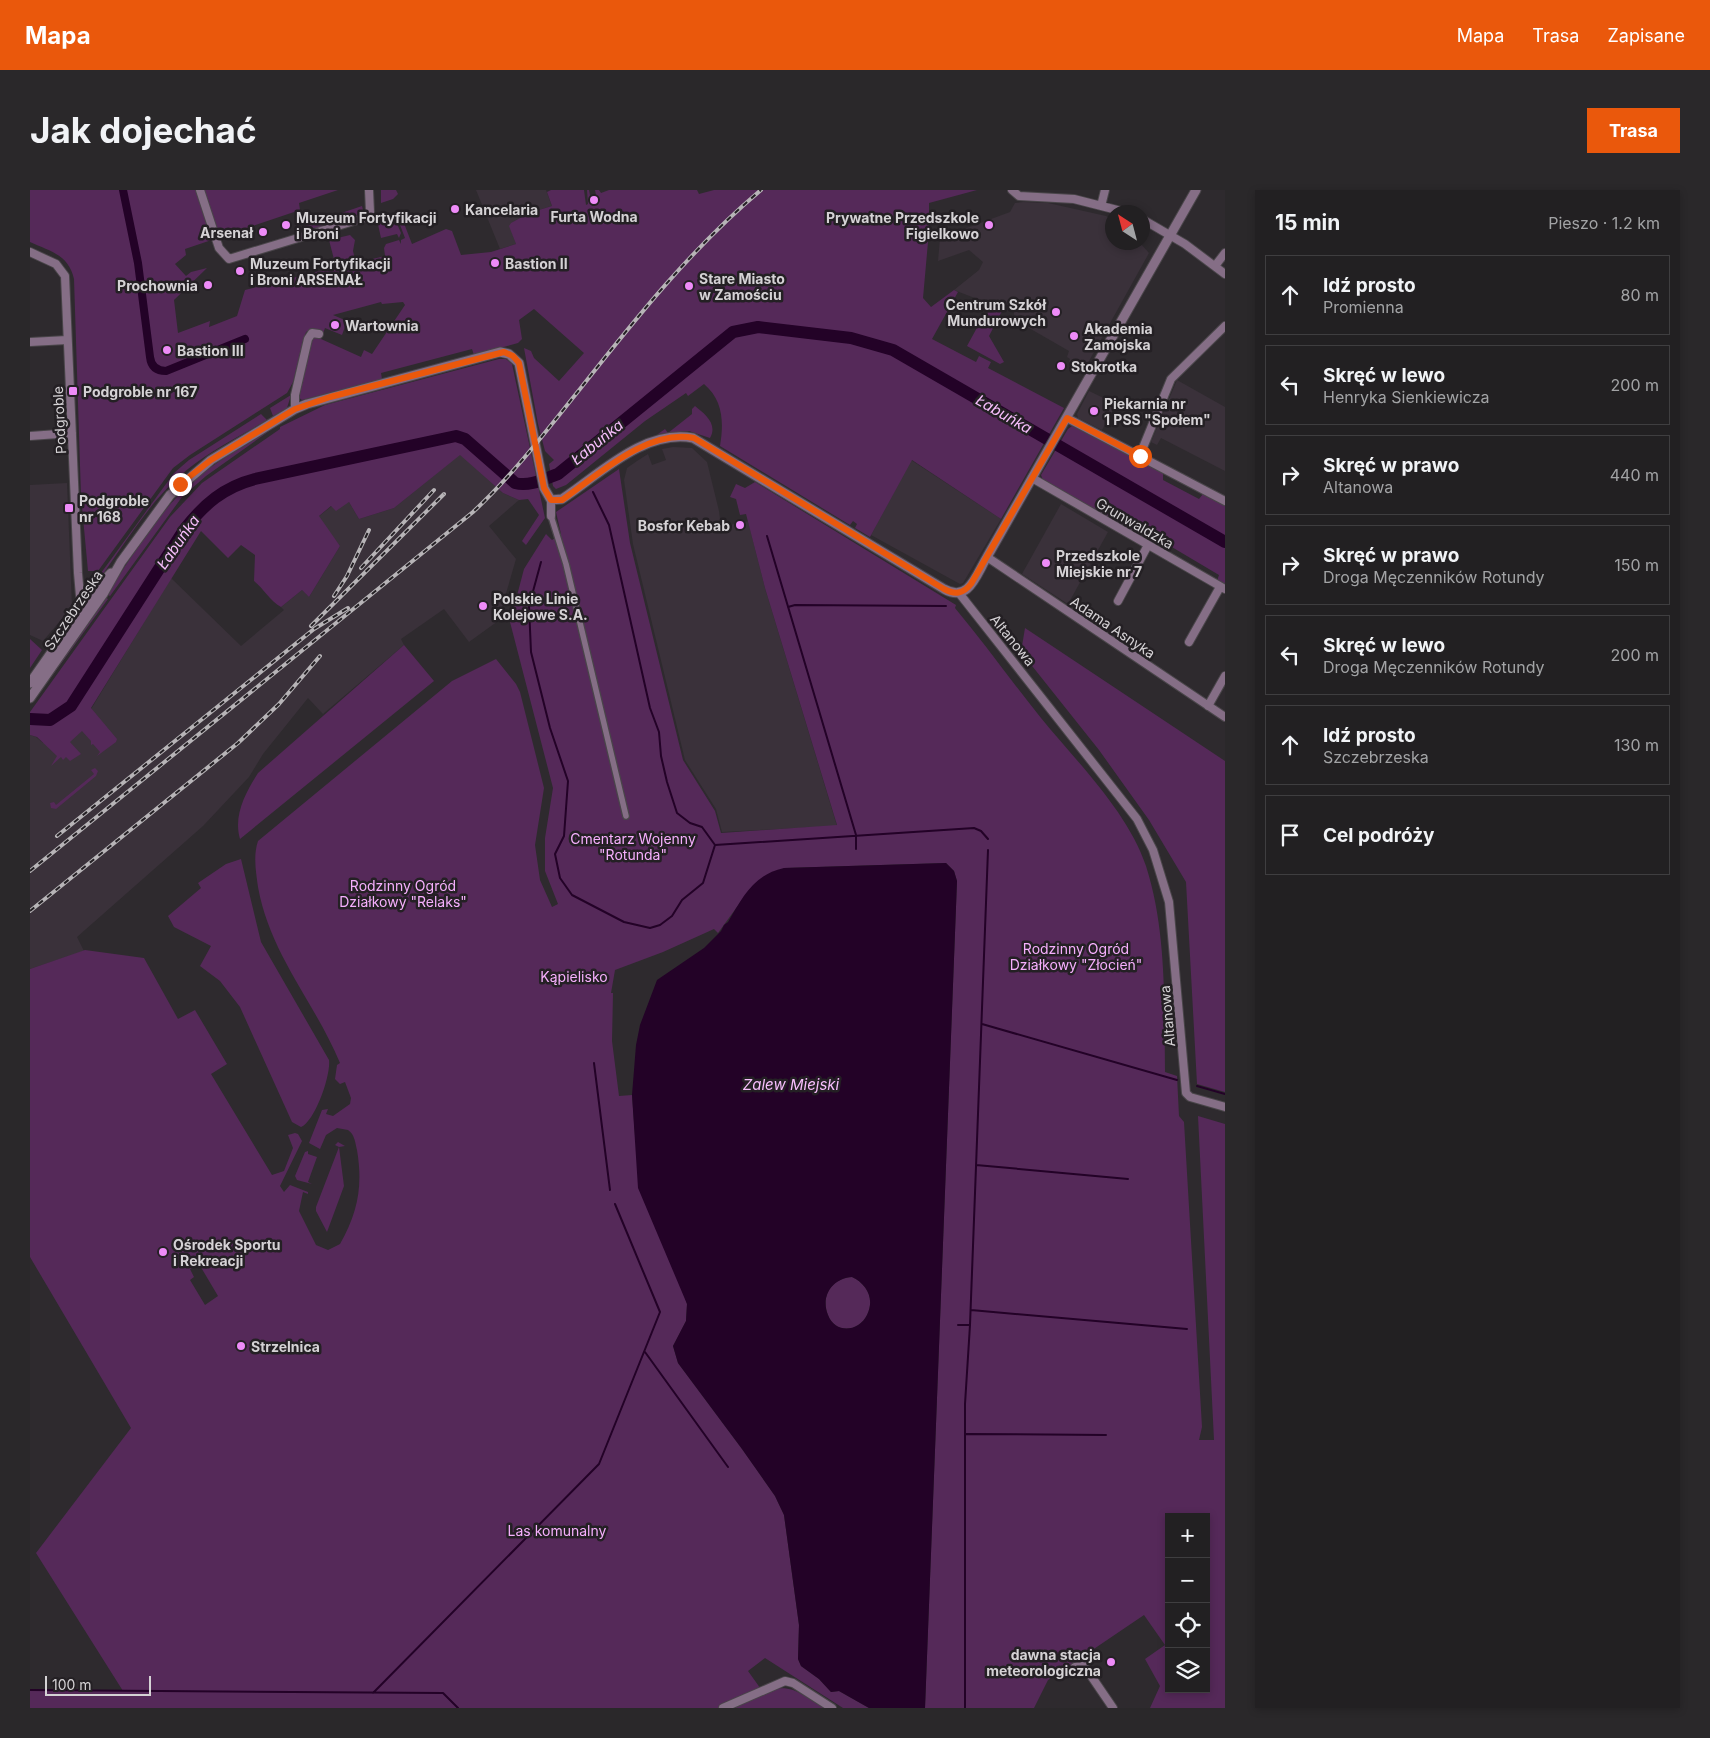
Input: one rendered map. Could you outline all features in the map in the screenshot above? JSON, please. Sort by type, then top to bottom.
[{"type":"street","points":[[200,190],[220,248],[229,259],[366,217],[370,212],[369,190]]},
{"type":"street","points":[[1101,206],[1105,190]]},
{"type":"street","points":[[626,816],[566,564],[551,516],[551,500],[562,500],[641,446],[662,440],[694,438],[944,589],[959,593],[971,584],[987,557],[1196,190]]},
{"type":"street","points":[[1014,192],[1074,199],[1105,207]]},
{"type":"street","points":[[1150,223],[1170,234],[1225,274]]},
{"type":"street","name":"Podgroble","points":[[30,252],[56,264],[64,272],[79,592],[89,606]]},
{"type":"street","points":[[1215,266],[1225,253]]},
{"type":"street","points":[[1140,456],[1171,379],[1225,326]]},
{"type":"street","points":[[295,409],[294,394],[308,339],[312,333],[319,334]]},
{"type":"street","points":[[30,342],[68,340]]},
{"type":"street","name":"Szczebrzeska","points":[[30,682],[89,606],[161,505],[186,479],[211,460],[295,409],[330,397],[500,352],[507,353],[519,363],[544,488],[551,500]]},
{"type":"street","points":[[1067,418],[1225,500]]},
{"type":"street","points":[[30,436],[72,433]]},
{"type":"street","name":"Grunwaldzka","points":[[1032,478],[1222,588]]},
{"type":"street","points":[[1118,601],[1148,545]]},
{"type":"street","name":"Adama Asnyka","points":[[987,557],[1225,717]]},
{"type":"street","points":[[1190,642],[1222,588]]},
{"type":"street","name":"Altanowa","points":[[959,593],[1110,783],[1143,828],[1161,872],[1169,902],[1186,1093],[1225,1107]]},
{"type":"street","name":"Szczebrzeska","points":[[30,697],[89,606]]},
{"type":"street","points":[[1208,706],[1225,676]]},
{"type":"street","points":[[1076,1667],[1083,1664],[1113,1708]]},
{"type":"street","points":[[723,1708],[772,1684],[785,1681],[793,1683],[832,1708]]},
{"type":"shaded area","points":[[476,190],[546,190],[552,206],[529,213],[513,222],[510,226],[516,244],[500,249]]},
{"type":"shaded area","points":[[1015,203],[1048,203],[1105,216],[1105,250],[1146,250],[1149,253],[1084,370],[1069,362],[1070,359],[1067,357],[1069,351],[1015,320],[1013,308],[1003,309],[954,290],[979,270],[983,262],[969,250],[938,261],[940,238],[1010,212]]},
{"type":"shaded area","points":[[1177,380],[1225,407],[1225,471],[1161,438],[1157,445],[1151,442]]},
{"type":"shaded area","points":[[1089,391],[1116,404],[1102,430],[1078,418],[1077,414]]},
{"type":"shaded area","points":[[673,447],[692,448],[707,462],[721,527],[734,524],[736,531],[746,528],[745,522],[748,521],[765,588],[837,826],[722,832],[716,809],[685,760],[633,544],[624,480],[627,468],[637,461],[648,454],[652,465],[666,460],[662,449]]},
{"type":"shaded area","points":[[460,454],[503,493],[519,500],[489,526],[516,559],[498,621],[469,642],[444,609],[401,639],[404,645],[323,714],[308,698],[263,754],[249,777],[203,826],[77,937],[84,951],[30,969],[30,735],[43,743],[85,719],[171,578],[241,646],[284,610],[281,607],[302,590],[309,597],[340,546],[318,517],[332,506],[349,502],[359,519],[394,508]]},
{"type":"shaded area","points":[[911,460],[1001,519],[963,583],[960,584],[871,535]]},
{"type":"shaded area","points":[[67,483],[72,607],[43,641],[30,635],[30,485]]},
{"type":"shaded area","points":[[1061,504],[1108,532],[1068,604],[1022,574]]},
{"type":"green space","points":[[30,190],[338,190],[299,203],[300,210],[185,249],[186,255],[175,264],[186,276],[191,272],[207,268],[174,300],[178,333],[210,321],[209,327],[237,316],[245,290],[336,267],[329,240],[350,235],[355,240],[353,251],[356,263],[385,256],[384,248],[386,244],[399,240],[401,244],[401,240],[405,238],[397,217],[375,217],[400,213],[412,244],[446,229],[452,231],[461,255],[491,252],[516,244],[509,226],[529,213],[552,206],[547,192],[551,190],[584,190],[586,205],[588,204],[587,190],[589,190],[592,206],[598,205],[595,190],[599,190],[601,193],[609,190],[697,190],[699,194],[714,190],[977,190],[929,203],[929,231],[923,298],[931,307],[954,290],[958,292],[932,339],[976,362],[979,356],[991,362],[988,368],[1064,408],[1001,519],[912,460],[870,537],[855,528],[857,524],[853,521],[850,525],[720,446],[721,412],[715,397],[704,384],[688,396],[686,393],[645,421],[566,485],[556,489],[553,486],[549,464],[554,460],[545,451],[524,348],[531,351],[534,358],[559,381],[584,353],[534,309],[519,320],[522,339],[518,343],[474,355],[472,349],[381,373],[382,379],[302,400],[298,397],[311,339],[314,337],[318,338],[320,331],[313,329],[306,332],[293,382],[287,393],[190,455],[173,468],[98,571],[88,571],[81,496],[74,279],[68,264],[63,259],[51,251],[30,242]],"holes":[[[381,302],[382,304],[403,302],[405,305],[372,354],[364,350],[361,357],[321,339],[325,328],[342,335],[347,321],[333,315]]]},
{"type":"green space","points":[[381,190],[396,190],[398,194],[393,199],[381,203]]},
{"type":"green space","points":[[362,206],[364,214],[311,232],[306,225]]},
{"type":"green space","points":[[394,217],[401,233],[399,238],[397,234],[381,238],[377,220]]},
{"type":"green space","points":[[1002,311],[989,336],[1004,362],[1000,364],[967,346],[985,313]]},
{"type":"green space","points":[[499,359],[506,359],[512,364],[545,518],[526,545],[522,541],[539,515],[528,499],[519,500],[503,493],[460,455],[394,508],[359,519],[349,502],[336,511],[331,506],[319,516],[340,546],[309,597],[302,590],[281,607],[254,581],[255,555],[241,545],[228,558],[201,531],[91,708],[117,739],[116,742],[97,756],[100,752],[93,744],[91,745],[91,741],[82,731],[70,742],[81,754],[70,761],[66,757],[63,760],[61,757],[51,766],[57,756],[37,737],[30,735],[30,712],[170,517],[202,483],[280,429],[280,427],[325,405]]},
{"type":"green space","points":[[291,395],[287,408],[273,416],[270,408]]},
{"type":"green space","points":[[695,406],[706,416],[711,424],[712,433],[710,438],[689,431],[658,434],[665,429],[668,433],[692,414],[692,409]]},
{"type":"green space","points":[[261,414],[267,420],[207,455],[174,481],[138,524],[95,585],[93,584],[174,473],[189,460]]},
{"type":"green space","points":[[1072,426],[1163,473],[1163,480],[1199,499],[1203,494],[1225,505],[1225,585],[1217,581],[1219,575],[1160,540],[1156,545],[1043,480],[1041,475],[1068,429]]},
{"type":"green space","points":[[272,429],[206,476],[182,497],[110,596],[107,594],[145,536],[166,509],[190,484],[209,469]]},
{"type":"green space","points":[[619,469],[630,543],[683,760],[715,811],[721,833],[837,825],[765,588],[746,514],[740,515],[736,499],[730,497],[736,484],[745,488],[755,482],[956,605],[955,608],[1041,718],[1100,788],[1127,826],[1146,866],[1158,916],[1163,968],[1165,1072],[1177,1076],[1179,1116],[1184,1122],[1202,1427],[1199,1440],[1214,1440],[1198,1116],[1225,1124],[1225,1708],[1150,1708],[1160,1686],[1145,1659],[1165,1645],[1144,1615],[1048,1680],[1034,1708],[925,1708],[957,881],[954,871],[946,863],[784,868],[742,900],[718,933],[714,929],[663,952],[615,970],[611,993],[613,993],[612,1041],[619,1096],[632,1095],[635,1135],[687,1304],[686,1321],[673,1346],[678,1363],[775,1496],[784,1515],[799,1625],[798,1659],[801,1666],[819,1679],[831,1692],[839,1691],[869,1708],[843,1708],[765,1658],[748,1671],[763,1692],[781,1688],[789,1689],[802,1694],[824,1708],[30,1708],[30,1690],[123,1691],[36,1553],[131,1428],[30,1257],[30,969],[85,950],[144,958],[178,1019],[195,1010],[227,1064],[211,1074],[272,1175],[284,1171],[293,1148],[288,1135],[298,1134],[302,1141],[280,1186],[284,1192],[290,1185],[308,1192],[308,1194],[303,1192],[299,1211],[316,1245],[328,1250],[340,1244],[355,1210],[359,1187],[359,1163],[354,1139],[348,1130],[337,1128],[326,1135],[320,1149],[309,1143],[322,1110],[328,1109],[326,1114],[333,1116],[350,1104],[351,1098],[345,1082],[340,1084],[335,1079],[337,1065],[340,1063],[330,1040],[282,956],[272,934],[258,887],[255,858],[258,841],[452,681],[496,659],[520,692],[544,788],[535,845],[540,880],[552,907],[558,904],[545,871],[545,838],[553,788],[510,622],[524,569],[546,534],[552,540],[561,534],[556,512]],"holes":[[[199,1264],[218,1296],[205,1305],[190,1280],[194,1277],[190,1269]]]},
{"type":"green space","points":[[105,597],[108,599],[41,691],[40,690]]},
{"type":"green space","points":[[1025,628],[1225,761],[1225,1092],[1197,1084],[1186,882],[1149,820],[1099,750],[1021,652]]},
{"type":"green space","points":[[30,639],[42,650],[30,668]]},
{"type":"green space","points":[[404,645],[434,681],[240,839],[238,830],[239,813],[245,796],[258,773]]},
{"type":"green space","points":[[95,768],[98,771],[96,776],[56,809],[51,808],[50,803],[54,802],[56,805],[94,774],[91,770]]},
{"type":"green space","points":[[241,859],[261,942],[329,1060],[325,1086],[317,1107],[312,1116],[301,1127],[292,1122],[240,1007],[220,981],[200,966],[211,946],[174,927],[168,916],[201,888],[198,883],[226,864]]},
{"type":"green space","points":[[338,1142],[345,1146],[339,1147],[335,1145]]},
{"type":"green space","points":[[339,1147],[344,1186],[327,1232],[316,1211],[316,1207]]},
{"type":"green space","points":[[308,1151],[308,1154],[317,1157],[308,1182],[312,1184],[297,1180],[295,1176],[305,1152]]},
{"type":"green space","points":[[852,1277],[862,1284],[868,1293],[870,1298],[869,1309],[859,1325],[841,1328],[831,1321],[828,1315],[826,1308],[827,1294],[834,1284],[845,1278]]},
{"type":"water","name":"Zalew Miejski","points":[[946,863],[954,871],[957,881],[925,1708],[869,1708],[839,1691],[831,1692],[819,1679],[801,1666],[798,1659],[799,1625],[784,1515],[775,1496],[678,1363],[673,1346],[686,1321],[687,1304],[638,1188],[632,1095],[636,1045],[640,1025],[657,980],[704,948],[728,922],[750,888],[764,876],[784,868]],"holes":[[[852,1277],[868,1293],[870,1298],[869,1309],[859,1325],[841,1328],[831,1321],[828,1315],[826,1308],[827,1295],[834,1284],[839,1281]]]},
{"type":"waterway","points":[[123,190],[138,263],[150,357],[153,365],[159,370],[166,371],[245,339]]},
{"type":"waterway","name":"Łabuńka","points":[[30,719],[50,720],[71,706],[184,530],[199,512],[224,492],[255,479],[456,436],[465,439],[515,483],[537,482],[558,474],[733,332],[758,327],[851,338],[893,350],[1225,542]]},
{"type":"waterway","points":[[541,562],[529,606],[531,652],[550,728],[568,781],[564,836],[555,854],[560,878],[572,895],[624,922],[650,928],[660,925],[672,916],[682,900],[703,883],[715,845],[702,827],[690,823],[677,813],[667,782],[661,756],[659,732],[650,708],[609,525],[593,492]]},
{"type":"waterway","points":[[767,536],[856,835],[856,849]]},
{"type":"waterway","points":[[788,607],[795,605],[946,606]]},
{"type":"waterway","points":[[715,845],[974,828],[981,831],[988,839]]},
{"type":"waterway","points":[[965,1708],[965,1404],[970,1325],[988,850]]},
{"type":"waterway","points":[[982,1024],[1177,1080]]},
{"type":"waterway","points":[[594,1063],[610,1190]]},
{"type":"waterway","points":[[1197,1086],[1225,1094]]},
{"type":"waterway","points":[[976,1165],[1128,1179]]},
{"type":"waterway","points":[[373,1693],[599,1464],[660,1312],[615,1204]]},
{"type":"waterway","points":[[971,1310],[1187,1329]]},
{"type":"waterway","points":[[958,1325],[970,1325]]},
{"type":"waterway","points":[[645,1352],[728,1467]]},
{"type":"waterway","points":[[966,1434],[1106,1435]]},
{"type":"waterway","points":[[30,1690],[443,1693],[458,1708]]},
{"type":"railway","points":[[30,871],[473,512],[529,452],[622,336],[688,260],[761,190]]},
{"type":"railway","points":[[361,568],[434,490]]},
{"type":"railway","points":[[311,626],[444,494]]},
{"type":"railway","points":[[334,596],[347,576],[369,530]]},
{"type":"railway","points":[[57,836],[314,629],[348,608]]},
{"type":"railway","points":[[30,911],[238,743],[279,704],[320,656]]},
{"type":"place","name":"Furta Wodna","points":[[594,200]]},
{"type":"place","name":"Kancelaria","points":[[455,209]]},
{"type":"place","name":"Muzeum Fortyfikacji i Broni","points":[[286,225]]},
{"type":"place","name":"Prywatne Przedszkole Figielkowo","points":[[989,225]]},
{"type":"place","name":"Arsenał","points":[[263,232]]},
{"type":"place","name":"Bastion II","points":[[495,263]]},
{"type":"place","name":"Muzeum Fortyfikacji i Broni ARSENAŁ","points":[[240,271]]},
{"type":"place","name":"Prochownia","points":[[208,285]]},
{"type":"place","name":"Stare Miasto w Zamościu","points":[[689,286]]},
{"type":"place","name":"Centrum Szkół Mundurowych","points":[[1056,312]]},
{"type":"place","name":"Wartownia","points":[[335,325]]},
{"type":"place","name":"Akademia Zamojska","points":[[1074,336]]},
{"type":"place","name":"Bastion III","points":[[167,350]]},
{"type":"place","name":"Stokrotka","points":[[1061,366]]},
{"type":"place","name":"Podgroble nr 167","points":[[73,391]]},
{"type":"place","name":"Piekarnia nr 1 PSS \"Społem\"","points":[[1094,411]]},
{"type":"place","name":"Podgroble nr 168","points":[[69,508]]},
{"type":"place","name":"Bosfor Kebab","points":[[740,525]]},
{"type":"place","name":"Przedszkole Miejskie nr 7","points":[[1046,563]]},
{"type":"place","name":"Polskie Linie Kolejowe S.A.","points":[[483,606]]},
{"type":"place","name":"Ośrodek Sportu i Rekreacji","points":[[163,1252]]},
{"type":"place","name":"Strzelnica","points":[[241,1346]]},
{"type":"place","name":"dawna stacja meteorologiczna","points":[[1111,1662]]},
{"type":"route","points":[[180,484],[211,460],[295,409],[330,397],[504,352],[513,356],[519,363],[544,488],[551,500],[562,500],[641,446],[662,440],[690,437],[703,442],[944,589],[956,594],[963,592],[971,584],[1067,418],[1140,456]]},
{"type":"park label","name":"Cmentarz Wojenny \"Rotunda\"","points":[[633,846]]},
{"type":"park label","name":"Rodzinny Ogród Działkowy \"Relaks\"","points":[[403,894]]},
{"type":"park label","name":"Rodzinny Ogród Działkowy \"Złocień\"","points":[[1076,956]]},
{"type":"park label","name":"Kąpielisko","points":[[574,976]]},
{"type":"park label","name":"Las komunalny","points":[[557,1530]]}]
